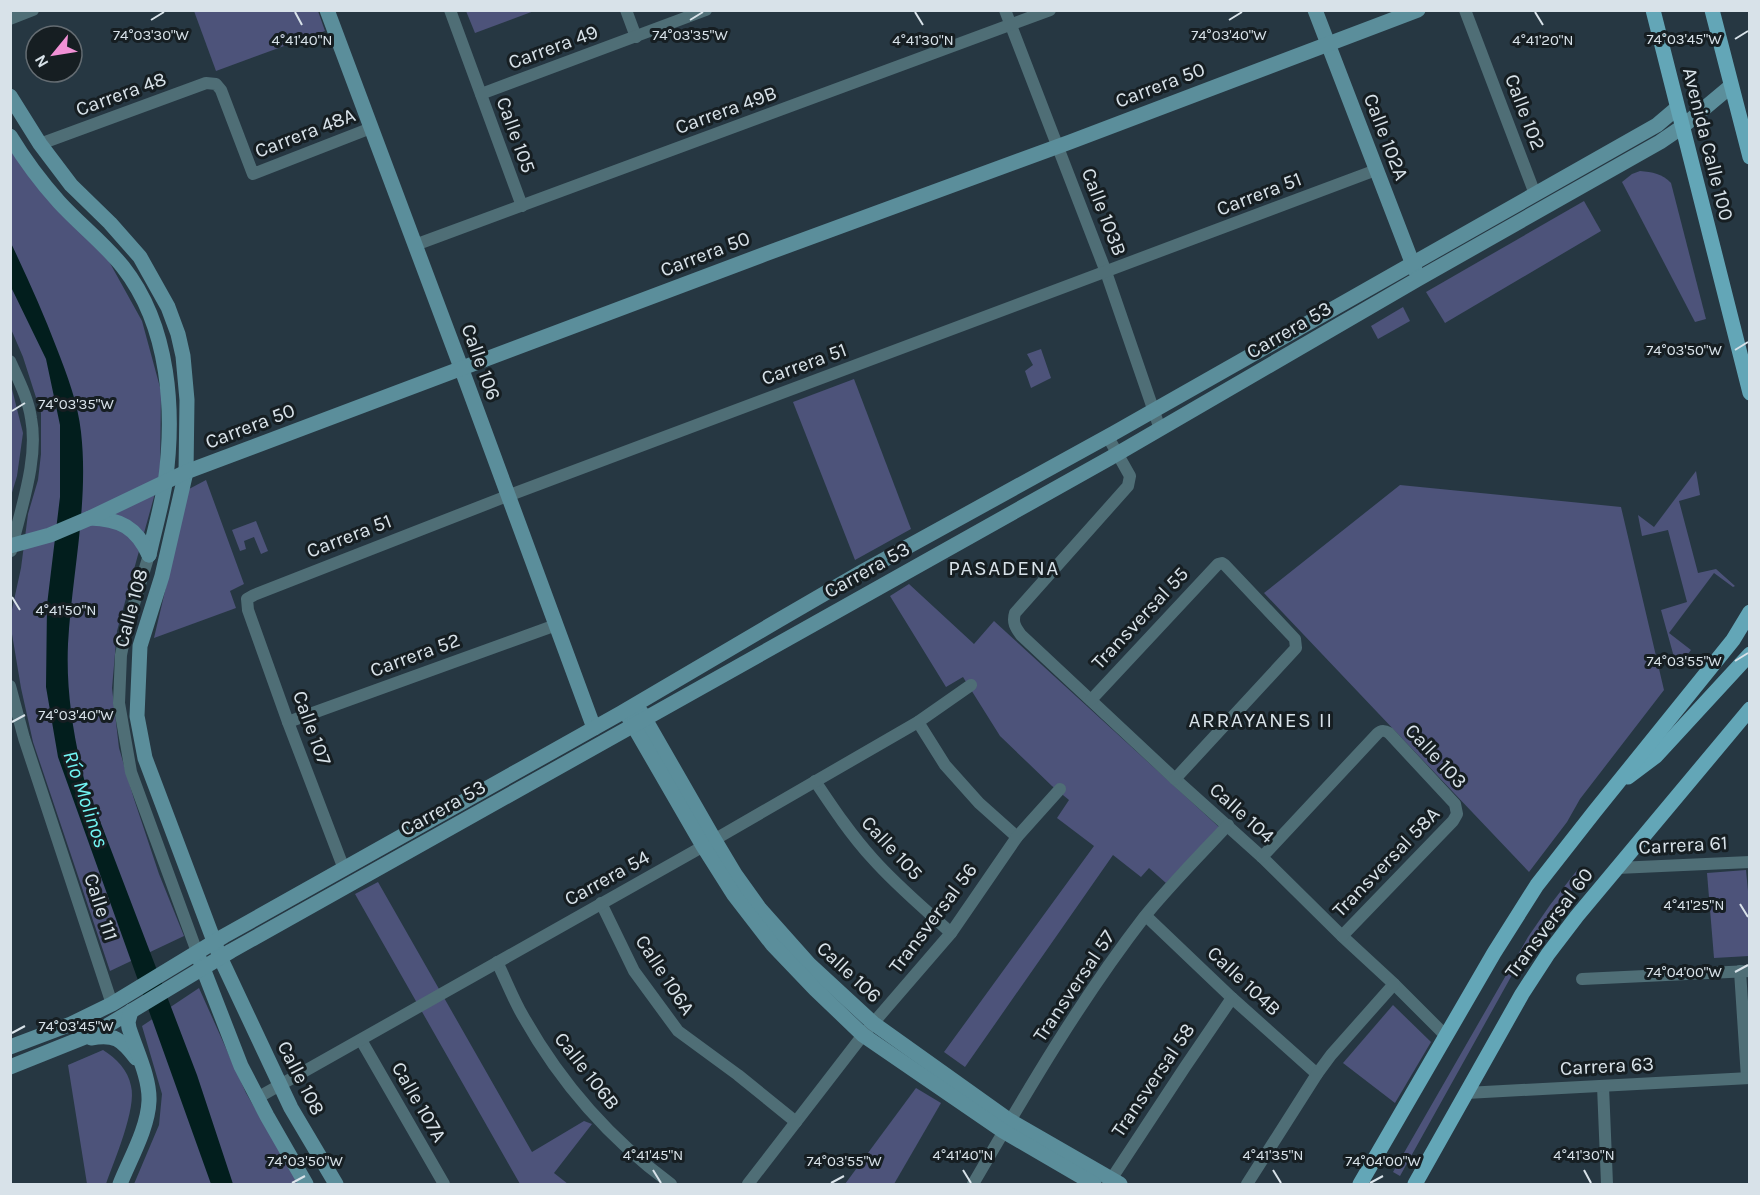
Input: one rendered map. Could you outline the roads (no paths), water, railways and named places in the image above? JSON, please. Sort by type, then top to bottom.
[{"type":"main road","name":"Avenida Calle 100","points":[[1653,10],[1749,393]]},
{"type":"main road","name":"Avenida Calle 100","points":[[1712,10],[1749,157]]},
{"type":"main road","name":"Transversal 60","points":[[1360,1185],[1494,953],[1537,885],[1733,640],[1749,612]]},
{"type":"main road","name":"Transversal 60","points":[[1611,791],[1650,762],[1749,654]]},
{"type":"main road","name":"Transversal 60","points":[[1415,1185],[1522,994],[1548,954],[1748,711]]},
{"type":"street","points":[[10,19],[33,10]]},
{"type":"street","name":"Calle 106","points":[[327,10],[594,728]]},
{"type":"street","name":"Calle 105","points":[[450,10],[522,206]]},
{"type":"street","points":[[626,10],[636,37]]},
{"type":"street","name":"Carrera 49","points":[[481,94],[706,10]]},
{"type":"street","name":"Calle 103B","points":[[1005,10],[1106,272],[1160,429]]},
{"type":"street","name":"Carrera 49B","points":[[415,245],[1050,10]]},
{"type":"street","name":"Calle 102A","points":[[1315,10],[1418,279]]},
{"type":"street","name":"Carrera 50","points":[[11,548],[86,520],[186,472],[765,254],[1058,147],[1418,10]]},
{"type":"street","name":"Calle 102","points":[[1465,10],[1535,194]]},
{"type":"street","name":"Carrera 48","points":[[40,144],[206,83],[216,84],[221,90],[253,174]]},
{"type":"street","name":"Carrera 53","points":[[10,1047],[71,1024],[130,993],[202,967],[220,957],[1118,453],[1418,279],[1642,153],[1682,127],[1731,86]]},
{"type":"street","name":"Calle 108","points":[[10,96],[40,144],[71,185],[110,223],[140,257],[168,307],[178,334],[183,356],[188,425],[186,472],[162,576],[140,646],[137,716],[145,758],[220,957],[280,1086],[336,1185]]},
{"type":"street","name":"Carrera 53","points":[[10,1067],[102,1029],[134,1009],[197,952],[214,941],[631,707],[860,573],[1154,411],[1657,125],[1677,108]]},
{"type":"street","name":"Carrera 48A","points":[[253,174],[371,128]]},
{"type":"street","name":"Calle 108","points":[[10,136],[22,156],[58,201],[122,267],[135,285],[150,316],[161,347],[167,378],[168,453],[165,482],[149,555],[126,630],[121,655],[119,703],[131,772],[202,967],[241,1066],[306,1185]]},
{"type":"street","name":"Carrera 51","points":[[248,599],[258,592],[508,495],[1376,170]]},
{"type":"street","points":[[10,361],[26,397],[32,418],[33,434],[30,469],[11,548]]},
{"type":"street","points":[[1108,436],[1118,453]]},
{"type":"street","name":"Calle 104","points":[[1118,453],[1130,476],[1128,486],[1015,614],[1013,620],[1015,627],[1175,779],[1263,857],[1446,1036]]},
{"type":"street","points":[[86,520],[104,519],[125,525],[135,532],[149,555]]},
{"type":"street","name":"Transversal 55","points":[[1091,700],[1218,564],[1226,565],[1295,639],[1296,648],[1175,779]]},
{"type":"street","name":"Calle 107","points":[[248,599],[248,610],[344,869]]},
{"type":"street","name":"Carrera 52","points":[[288,722],[556,625]]},
{"type":"street","name":"Carrera 54","points":[[257,1098],[918,722],[971,685]]},
{"type":"street","name":"Calle 111","points":[[10,686],[24,738],[112,1004]]},
{"type":"street","name":"Calle 106","points":[[631,707],[708,842],[734,896],[759,928],[808,982],[868,1029],[1094,1185]]},
{"type":"street","points":[[918,722],[945,765],[972,796],[1017,837]]},
{"type":"street","name":"Calle 103","points":[[1263,857],[1380,731],[1385,730],[1389,733],[1455,804],[1457,814]]},
{"type":"street","points":[[10,743],[24,738]]},
{"type":"street","name":"Calle 105","points":[[815,781],[843,822],[874,861],[951,933]]},
{"type":"street","name":"Transversal 56","points":[[748,1185],[868,1029],[951,933],[1017,837],[1060,789]]},
{"type":"street","name":"Transversal 58A","points":[[1342,936],[1454,821],[1457,814]]},
{"type":"street","name":"Transversal 57","points":[[973,1185],[1006,1125],[1092,991],[1146,916],[1228,825]]},
{"type":"street","name":"Carrera 61","points":[[1617,868],[1749,862]]},
{"type":"street","name":"Calle 106A","points":[[601,903],[634,970],[678,1031],[796,1122]]},
{"type":"street","name":"Calle 104B","points":[[1146,916],[1232,998],[1317,1074]]},
{"type":"street","name":"Calle 106B","points":[[497,962],[522,1016],[554,1065],[590,1111],[631,1152],[671,1185]]},
{"type":"street","points":[[1582,979],[1745,971],[1748,1078]]},
{"type":"street","points":[[1247,1185],[1317,1074],[1394,984]]},
{"type":"street","name":"Transversal 58","points":[[1113,1183],[1185,1066],[1232,998]]},
{"type":"street","points":[[120,1185],[147,1118],[149,1099],[146,1080],[128,1022],[134,1009]]},
{"type":"street","points":[[80,1039],[100,1036],[114,1037],[125,1044],[140,1062]]},
{"type":"street","name":"Calle 107A","points":[[361,1040],[444,1185]]},
{"type":"street","name":"Carrera 63","points":[[1466,1093],[1748,1078]]},
{"type":"street","points":[[1603,1086],[1607,1185]]},
{"type":"street","name":"Calle 106","points":[[1006,1125],[1113,1183]]},
{"type":"water","name":"Río Molinos","points":[[10,241],[57,349],[72,389],[80,421],[83,485],[70,617],[68,678],[71,712],[84,779],[197,1075],[233,1184],[211,1184],[58,757],[46,687],[47,605],[60,497],[60,425],[46,359],[11,287]]},
{"type":"district","name":"PASADENA","points":[[1004,568]]},
{"type":"district","name":"ARRAYANES II","points":[[1261,720]]}]
